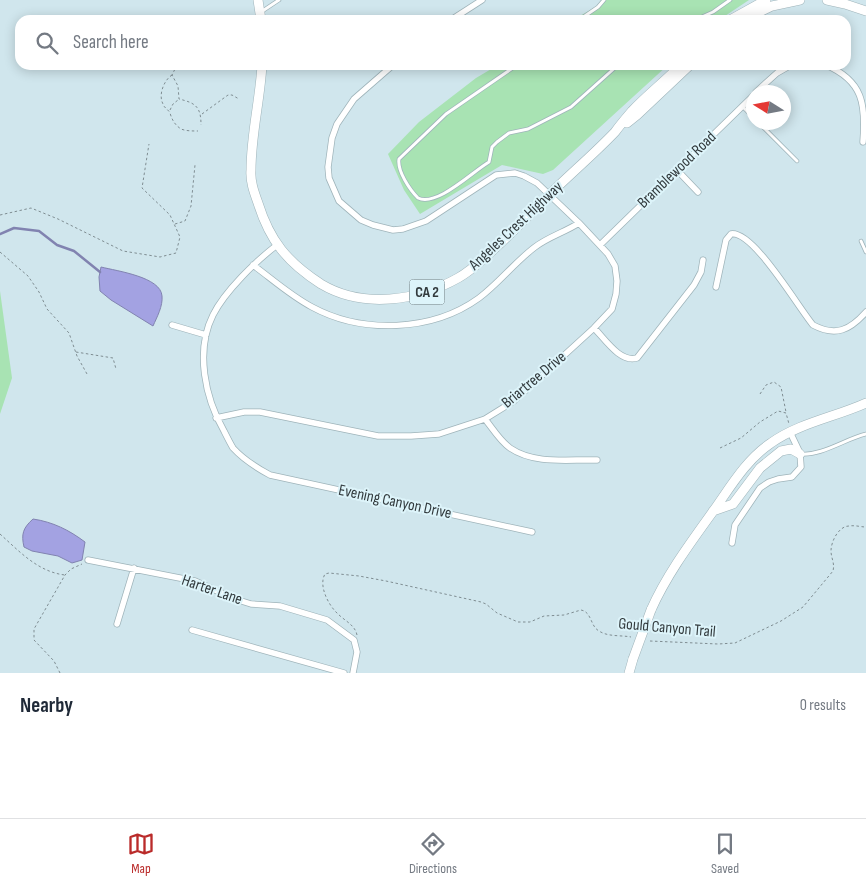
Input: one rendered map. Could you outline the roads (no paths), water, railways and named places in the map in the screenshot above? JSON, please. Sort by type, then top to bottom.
[{"type":"main road","points":[[258,0],[261,15]]},
{"type":"main road","points":[[739,15],[766,0]]},
{"type":"main road","points":[[753,15],[772,6],[800,0]]},
{"type":"main road","points":[[827,0],[866,11]]},
{"type":"main road","points":[[845,4],[858,3],[866,6]]},
{"type":"main road","name":"Angeles Crest Highway","points":[[261,70],[250,172],[260,211],[268,230],[277,245],[301,270],[332,289],[364,298],[389,300],[408,297],[439,288],[459,278],[474,267],[518,228],[614,132],[632,111],[676,70]]},
{"type":"main road","name":"Angeles Crest Highway","points":[[614,132],[637,115],[685,70]]},
{"type":"main road","points":[[629,673],[651,610],[673,570],[741,471],[772,442],[790,432],[866,403]]},
{"type":"main road","points":[[713,511],[733,504],[760,468],[781,451],[791,450],[800,454]]},
{"type":"street","points":[[459,15],[482,0]]},
{"type":"street","name":"Briartree Drive","points":[[216,418],[244,412],[260,412],[378,436],[439,434],[486,419],[514,401],[594,328],[612,309],[616,288],[615,266],[600,244],[531,179],[515,174],[496,174],[426,221],[411,228],[393,230],[382,228],[361,220],[339,201],[329,178],[328,156],[337,124],[354,99],[388,70]]},
{"type":"street","name":"Bramblewood Road","points":[[764,85],[782,70]]},
{"type":"street","points":[[836,70],[845,75],[857,87],[865,112],[863,142]]},
{"type":"street","name":"Bramblewood Road","points":[[600,244],[746,102]]},
{"type":"street","points":[[677,170],[698,192]]},
{"type":"street","points":[[253,265],[312,307],[332,315],[353,321],[375,324],[416,324],[436,319],[478,298],[537,246],[579,223]]},
{"type":"street","points":[[716,288],[728,236],[736,233],[759,251],[813,325],[823,330],[834,332],[856,323],[866,312]]},
{"type":"street","points":[[216,418],[209,398],[204,367],[206,335],[213,314],[253,265],[277,245]]},
{"type":"street","points":[[594,328],[622,356],[631,360],[637,358],[694,285],[701,272],[703,260]]},
{"type":"street","points":[[172,325],[206,335]]},
{"type":"street","name":"Evening Canyon Drive","points":[[216,418],[233,448],[260,470],[270,475],[532,532]]},
{"type":"street","points":[[486,419],[510,448],[524,455],[537,459],[597,460]]},
{"type":"street","points":[[732,543],[736,525],[760,488],[768,482],[792,477],[800,467],[800,454],[790,432]]},
{"type":"street","name":"Harter Lane","points":[[88,560],[195,581],[251,604],[280,606],[327,620],[354,640],[357,652],[353,673]]},
{"type":"street","points":[[117,624],[134,568]]},
{"type":"street","points":[[192,630],[344,673]]},
{"type":"lane","points":[[262,15],[279,0]]},
{"type":"lane","points":[[586,15],[604,0]]},
{"type":"lane","points":[[706,15],[730,0]]},
{"type":"lane","points":[[510,70],[446,114],[399,159],[400,171],[418,198],[428,200],[444,194],[457,186],[489,162],[492,147],[509,133],[528,129],[572,107],[613,70]]},
{"type":"lane","points":[[742,106],[746,110]]},
{"type":"lane","points":[[766,130],[797,160]]},
{"type":"lane","points":[[861,241],[866,252]]},
{"type":"lane","points":[[800,454],[812,455],[866,434]]},
{"type":"water","points":[[101,267],[137,276],[160,289],[162,304],[153,326],[100,291],[99,277]]},
{"type":"water","points":[[33,519],[61,527],[85,542],[82,560],[72,563],[58,556],[32,551],[24,547],[24,531]]},
{"type":"waterway","points":[[0,234],[14,228],[39,231],[57,245],[74,251],[100,272]]}]
